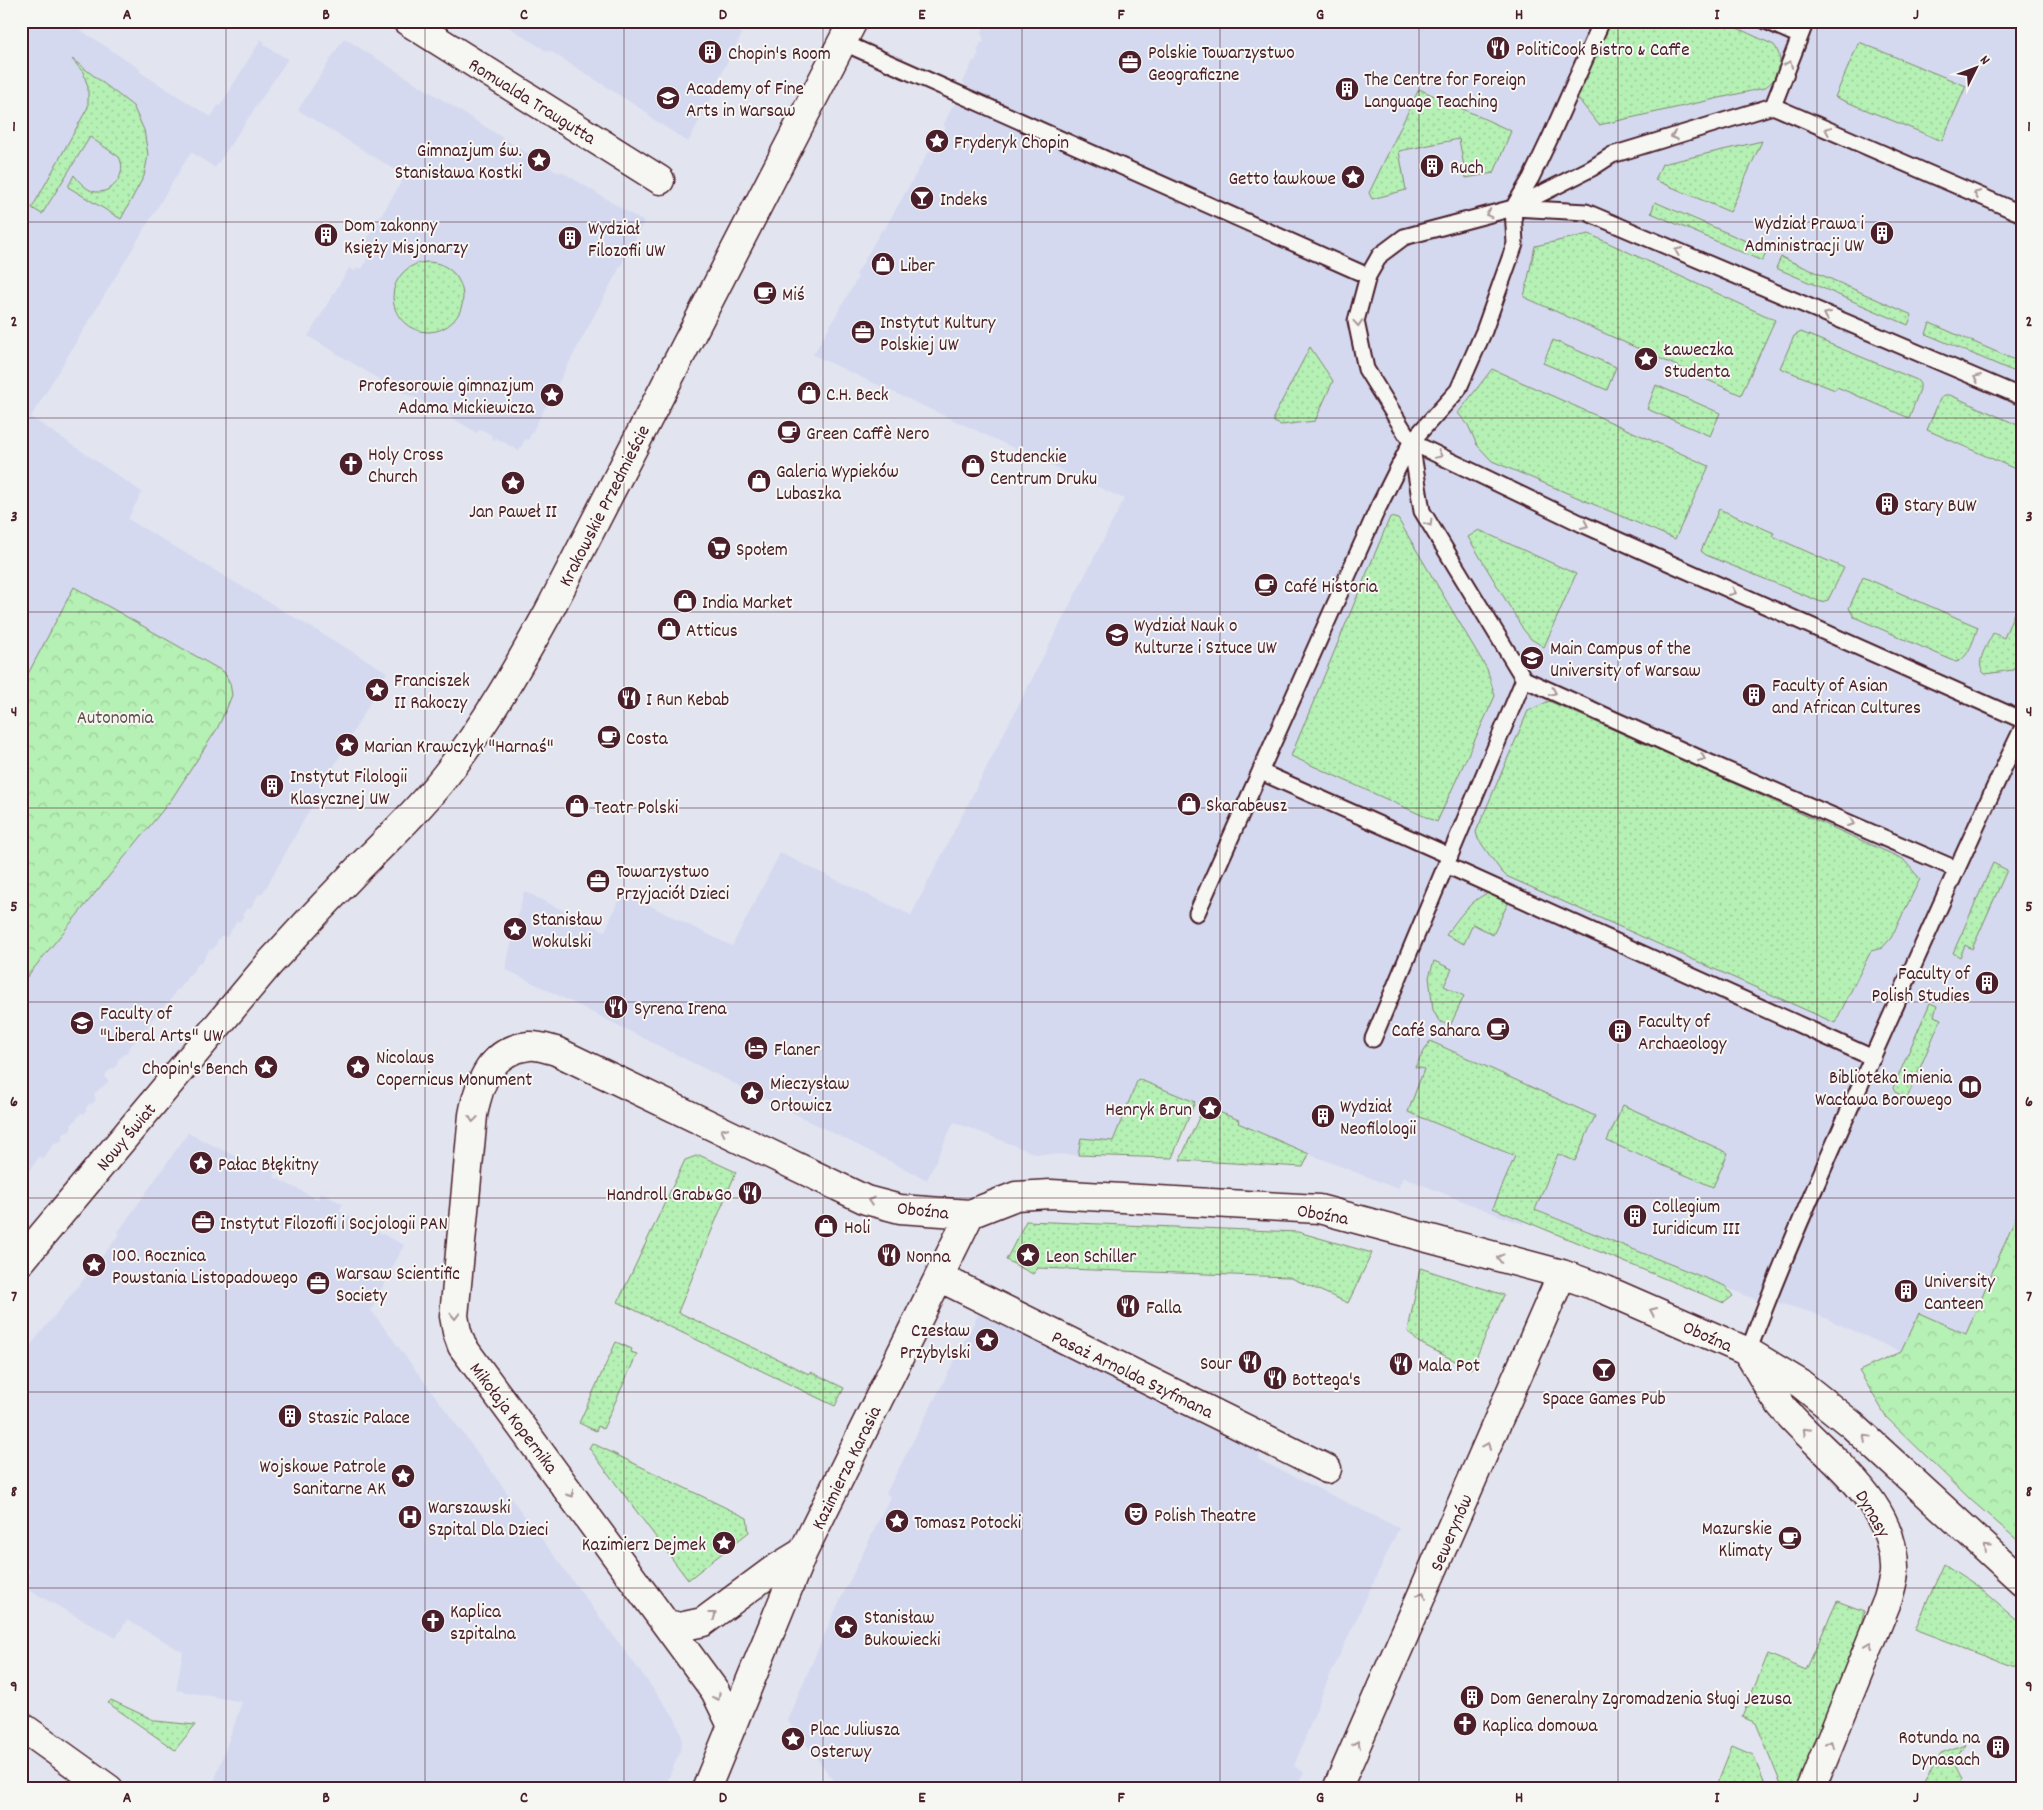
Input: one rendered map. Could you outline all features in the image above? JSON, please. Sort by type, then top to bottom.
[{"type":"street","name":"Romualda Traugutta","points":[[407,21],[660,180]]},
{"type":"street","name":"Krakowskie Przedmieście","points":[[287,943],[408,820],[445,777],[510,682],[549,611],[848,32]]},
{"type":"street","name":"Nowy Świat","points":[[21,1261],[287,943]]},
{"type":"street","name":"Mikołaja Kopernika","points":[[556,1051],[531,1046],[514,1050],[501,1056],[493,1062],[477,1092],[473,1114],[454,1316],[456,1332],[462,1346],[715,1692],[732,1726]]},
{"type":"street","name":"Oboźna","points":[[556,1051],[866,1200],[900,1209],[970,1214],[1016,1196],[1051,1194],[1319,1209],[1562,1274],[1606,1290],[1748,1352],[1801,1384],[1852,1425],[2022,1581]]},
{"type":"street","name":"Kazimierza Karasia","points":[[732,1726],[804,1552],[970,1214]]},
{"type":"street","name":"Sewerynów","points":[[1337,1789],[1562,1274]]},
{"type":"street","name":"Pasaż Arnolda Szyfmana","points":[[938,1277],[1327,1469]]},
{"type":"street","name":"Dynasy","points":[[1748,1352],[1784,1410],[1857,1483],[1878,1513],[1891,1543],[1894,1574],[1888,1599],[1811,1789]]},
{"type":"street","points":[[667,1624],[680,1627],[704,1622],[772,1570],[804,1552]]},
{"type":"street","points":[[21,1726],[109,1789]]},
{"type":"street","points":[[706,1789],[732,1726]]},
{"type":"lane","points":[[1197,913],[1377,510],[1411,442],[1458,390],[1515,244],[1513,208],[1547,146],[1602,21]]},
{"type":"lane","points":[[1766,21],[1800,36]]},
{"type":"lane","points":[[1773,106],[1806,21]]},
{"type":"lane","points":[[848,32],[1368,276]]},
{"type":"lane","points":[[1956,869],[1708,762],[1524,679],[1422,511],[1411,442],[1366,369],[1356,321],[1368,276],[1380,256],[1404,237],[1513,208],[1592,168],[1612,154],[1773,106],[2022,214]]},
{"type":"lane","points":[[1513,208],[1586,212],[2022,397]]},
{"type":"lane","points":[[1411,442],[1582,524],[2022,720]]},
{"type":"lane","points":[[1373,1039],[1524,679]]},
{"type":"lane","points":[[1748,1352],[1790,1246],[1956,869],[2022,729]]},
{"type":"lane","points":[[1261,772],[1873,1058]]},
{"type":"shaded area","points":[[21,21],[67,21],[140,69],[140,72],[211,117],[218,105],[220,106],[261,39],[265,43],[264,45],[288,59],[215,168],[191,152],[31,417],[142,492],[128,519],[387,672],[261,895],[259,894],[250,909],[248,908],[242,915],[244,916],[239,922],[237,921],[227,937],[221,936],[217,944],[212,950],[210,949],[201,963],[199,962],[179,990],[177,989],[169,1003],[167,1002],[147,1028],[139,1035],[140,1037],[128,1048],[129,1050],[117,1061],[118,1063],[114,1069],[112,1068],[106,1074],[105,1078],[109,1081],[94,1094],[96,1100],[92,1104],[90,1103],[85,1109],[87,1110],[84,1114],[81,1113],[71,1126],[72,1128],[69,1132],[67,1131],[62,1136],[64,1138],[60,1142],[54,1143],[44,1158],[39,1157],[21,1181]]},
{"type":"shaded area","name":"Academy of Fine Arts in Warsaw","points":[[503,21],[743,21],[739,31],[742,34],[688,142],[648,116],[649,114],[510,28],[511,26]]},
{"type":"shaded area","name":"Main Campus of the University of Warsaw","points":[[987,21],[2022,21],[2022,1202],[1966,1335],[1901,1352],[1816,1314],[1783,1304],[1754,1299],[1530,1207],[1523,1224],[1403,1177],[1398,1189],[1309,1154],[1238,1123],[1238,1120],[1138,1079],[1113,1141],[1081,1138],[1078,1155],[1036,1154],[954,1122],[927,1180],[505,969],[524,891],[605,931],[622,892],[732,946],[780,853],[911,915],[1124,499],[813,355],[858,277],[856,275],[882,229],[884,230],[929,151],[936,150],[937,146],[935,145],[938,136],[941,137],[946,127],[943,126],[965,84],[963,82],[973,61],[977,57],[979,52],[977,51],[981,42],[983,43],[984,40],[981,33]]},
{"type":"shaded area","points":[[344,38],[559,173],[561,171],[644,222],[528,440],[525,439],[519,451],[496,438],[494,440],[491,438],[492,435],[480,429],[477,433],[431,405],[397,390],[308,336],[349,268],[354,271],[359,267],[362,269],[370,253],[368,251],[369,247],[364,244],[405,176],[298,110]]},
{"type":"shaded area","points":[[188,1133],[253,1165],[256,1159],[278,1170],[274,1177],[317,1199],[321,1193],[343,1204],[339,1211],[404,1245],[371,1310],[675,1718],[682,1741],[680,1751],[664,1789],[225,1789],[214,1782],[242,1702],[176,1690],[183,1652],[127,1620],[116,1638],[21,1586],[30,1570],[21,1565],[21,1357],[120,1234],[118,1232]]},
{"type":"shaded area","points":[[990,1292],[1271,1431],[1258,1459],[1399,1528],[1328,1680],[1294,1766],[1304,1772],[1295,1789],[852,1789],[834,1781],[787,1720],[833,1615],[890,1497],[886,1493]]},
{"type":"green space","points":[[1608,21],[1722,21],[1774,45],[1779,57],[1779,68],[1774,79],[1764,88],[1599,125],[1575,95]]},
{"type":"green space","points":[[1859,42],[1966,86],[1942,141],[1835,97]]},
{"type":"green space","points":[[72,59],[133,106],[144,130],[148,155],[144,176],[121,219],[68,187],[74,175],[85,187],[92,191],[105,191],[115,184],[121,174],[122,168],[119,157],[90,137],[42,214],[32,208],[88,107],[88,87],[83,72]]},
{"type":"green space","points":[[1419,89],[1511,131],[1494,173],[1466,178],[1459,139],[1399,151],[1406,190],[1372,199],[1369,193]]},
{"type":"green space","points":[[1762,141],[1730,212],[1655,180],[1662,164]]},
{"type":"green space","points":[[1655,202],[1767,250],[1762,261],[1651,213]]},
{"type":"green space","points":[[1589,234],[1775,320],[1741,395],[1524,297],[1535,246]]},
{"type":"green space","points":[[1781,257],[1912,315],[1908,325],[1776,268]]},
{"type":"green space","points":[[428,262],[441,265],[453,272],[460,284],[463,297],[460,310],[453,322],[441,329],[428,332],[415,329],[403,322],[396,310],[393,297],[396,284],[403,272],[415,265]]},
{"type":"green space","points":[[1930,323],[2022,363],[2022,375],[1926,334]]},
{"type":"green space","points":[[1801,332],[1917,380],[1920,384],[1920,389],[1909,418],[1837,387],[1835,390],[1780,368],[1794,336]]},
{"type":"green space","points":[[1553,340],[1616,367],[1607,390],[1543,363]]},
{"type":"green space","points":[[1310,347],[1333,381],[1315,421],[1281,425],[1274,422],[1274,416]]},
{"type":"green space","points":[[1492,369],[1709,466],[1675,539],[1492,461],[1477,445],[1468,425],[1458,413]]},
{"type":"green space","points":[[1656,385],[1720,413],[1710,436],[1647,409]]},
{"type":"green space","points":[[1945,395],[1950,395],[2022,427],[2022,472],[1927,430],[1940,399]]},
{"type":"green space","points":[[1719,509],[1774,533],[1772,536],[1844,568],[1828,600],[1821,602],[1706,555],[1701,551]]},
{"type":"green space","points":[[1390,517],[1398,519],[1487,669],[1495,696],[1437,822],[1291,756]]},
{"type":"green space","points":[[1479,530],[1576,574],[1544,647],[1531,639],[1523,629],[1468,537]]},
{"type":"green space","points":[[1863,577],[1978,627],[1968,653],[1956,662],[1854,617],[1849,608]]},
{"type":"green space","name":"Autonomia","points":[[74,587],[224,672],[230,683],[232,695],[217,729],[171,800],[21,984],[21,687]]},
{"type":"green space","points":[[2014,613],[2022,621],[2022,652],[2013,670],[1985,674],[1980,665],[1985,648],[1993,633],[2004,638]]},
{"type":"green space","points":[[1549,701],[1903,859],[1920,879],[1891,938],[1882,948],[1871,951],[1835,1023],[1506,876],[1501,871],[1478,839],[1476,832],[1528,711]]},
{"type":"green space","points":[[1993,863],[2007,870],[1972,949],[1965,945],[1960,957],[1953,953]]},
{"type":"green space","points":[[1492,892],[1510,899],[1493,935],[1473,924],[1464,944],[1446,935],[1472,903],[1485,894]]},
{"type":"green space","points":[[1434,961],[1452,969],[1444,986],[1464,996],[1450,1026],[1439,1021],[1433,1010],[1429,977]]},
{"type":"green space","points":[[1930,1003],[1937,1006],[1934,1016],[1941,1019],[1907,1098],[1895,1092],[1893,1088]]},
{"type":"green space","points":[[1430,1041],[1595,1116],[1575,1161],[1558,1154],[1535,1210],[1725,1286],[1733,1296],[1724,1303],[1493,1208],[1515,1156],[1408,1112],[1424,1069],[1415,1067]]},
{"type":"green space","points":[[1138,1079],[1195,1102],[1172,1158],[1078,1155],[1081,1138],[1113,1141]]},
{"type":"green space","points":[[1623,1105],[1728,1153],[1713,1187],[1607,1141]]},
{"type":"green space","points":[[1204,1106],[1239,1120],[1238,1123],[1309,1154],[1303,1167],[1180,1160]]},
{"type":"green space","points":[[699,1155],[736,1172],[678,1312],[809,1374],[811,1372],[844,1388],[835,1406],[618,1302],[685,1160]]},
{"type":"green space","points":[[2022,1202],[2022,1544],[1971,1500],[1887,1418],[1859,1371],[1901,1352],[1919,1313],[1966,1334]]},
{"type":"green space","points":[[1026,1221],[1298,1232],[1372,1253],[1348,1303],[1289,1277],[1038,1268],[1033,1274],[1006,1260]]},
{"type":"green space","points":[[1420,1268],[1504,1295],[1471,1369],[1418,1342],[1408,1331]]},
{"type":"green space","points":[[616,1342],[632,1349],[631,1352],[637,1354],[603,1429],[598,1426],[596,1431],[579,1423]]},
{"type":"green space","points":[[592,1443],[747,1518],[749,1532],[688,1580],[589,1448]]},
{"type":"green space","points":[[1944,1564],[1976,1585],[2022,1625],[2022,1674],[2015,1667],[1915,1629]]},
{"type":"green space","points":[[1837,1601],[1864,1611],[1858,1641],[1796,1789],[1783,1789],[1756,1723],[1742,1717],[1768,1654],[1806,1670]]},
{"type":"green space","points":[[111,1700],[156,1721],[195,1725],[175,1750],[108,1703]]},
{"type":"green space","points":[[1965,1744],[1953,1762],[1962,1780],[1956,1789],[1919,1789],[1941,1753]]},
{"type":"green space","points":[[1732,1746],[1753,1755],[1767,1789],[1715,1789]]},
{"type":"place","name":"PolitiCook Bistro & Caffe","points":[[1498,48]]},
{"type":"place","name":"Chopin's Room","points":[[710,52]]},
{"type":"place","name":"Polskie Towarzystwo Geograficzne","points":[[1130,62]]},
{"type":"place","name":"The Centre for Foreign Language Teaching","points":[[1347,89]]},
{"type":"place","name":"Academy of Fine Arts in Warsaw","points":[[668,98]]},
{"type":"place","name":"Fryderyk Chopin","points":[[937,141]]},
{"type":"place","name":"Gimnazjum św. Stanisława Kostki","points":[[539,160]]},
{"type":"place","name":"Ruch","points":[[1432,166]]},
{"type":"place","name":"Getto ławkowe","points":[[1353,177]]},
{"type":"place","name":"Indeks","points":[[922,198]]},
{"type":"place","name":"Wydział Prawa i Administracji UW","points":[[1882,233]]},
{"type":"place","name":"Dom zakonny Księży Misjonarzy","points":[[326,235]]},
{"type":"place","name":"Wydział Filozofii UW","points":[[570,238]]},
{"type":"place","name":"Liber","points":[[883,264]]},
{"type":"place","name":"Miś","points":[[765,293]]},
{"type":"place","name":"Instytut Kultury Polskiej UW","points":[[863,332]]},
{"type":"place","name":"Ławeczka Studenta","points":[[1646,359]]},
{"type":"place","name":"C.H. Beck","points":[[809,393]]},
{"type":"place","name":"Profesorowie gimnazjum Adama Mickiewicza","points":[[552,395]]},
{"type":"place","name":"Green Caffè Nero","points":[[789,432]]},
{"type":"place","name":"Holy Cross Church","points":[[351,464]]},
{"type":"place","name":"Studenckie Centrum Druku","points":[[973,466]]},
{"type":"place","name":"Galeria Wypieków Lubaszka","points":[[759,481]]},
{"type":"place","name":"Jan Paweł II","points":[[513,483]]},
{"type":"place","name":"Stary BUW","points":[[1887,504]]},
{"type":"place","name":"Społem","points":[[719,548]]},
{"type":"place","name":"Café Historia","points":[[1266,585]]},
{"type":"place","name":"India Market","points":[[685,601]]},
{"type":"place","name":"Atticus","points":[[669,629]]},
{"type":"place","name":"Wydział Nauk o Kulturze i Sztuce UW","points":[[1117,635]]},
{"type":"place","name":"Main Campus of the University of Warsaw","points":[[1532,658]]},
{"type":"place","name":"Franciszek II Rakoczy","points":[[377,690]]},
{"type":"place","name":"Faculty of Asian and African Cultures","points":[[1754,695]]},
{"type":"place","name":"I Run Kebab","points":[[629,698]]},
{"type":"place","name":"Costa","points":[[609,737]]},
{"type":"place","name":"Marian Krawczyk \"Harnaś\"","points":[[347,745]]},
{"type":"place","name":"Instytut Filologii Klasycznej UW","points":[[272,786]]},
{"type":"place","name":"Skarabeusz","points":[[1189,804]]},
{"type":"place","name":"Teatr Polski","points":[[577,806]]},
{"type":"place","name":"Towarzystwo Przyjaciół Dzieci","points":[[598,881]]},
{"type":"place","name":"Stanisław Wokulski","points":[[515,929]]},
{"type":"place","name":"Faculty of Polish Studies","points":[[1987,983]]},
{"type":"place","name":"Syrena Irena","points":[[616,1007]]},
{"type":"place","name":"Faculty of \"Liberal Arts\" UW","points":[[82,1023]]},
{"type":"place","name":"Café Sahara","points":[[1498,1029]]},
{"type":"place","name":"Faculty of Archaeology","points":[[1620,1031]]},
{"type":"place","name":"Flaner","points":[[756,1048]]},
{"type":"place","name":"Chopin's Bench","points":[[266,1067]]},
{"type":"place","name":"Nicolaus Copernicus Monument","points":[[358,1067]]},
{"type":"place","name":"Biblioteka imienia Wacława Borowego","points":[[1970,1087]]},
{"type":"place","name":"Mieczysław Orłowicz","points":[[752,1093]]},
{"type":"place","name":"Henryk Brun","points":[[1210,1108]]},
{"type":"place","name":"Wydział Neofilologii","points":[[1323,1116]]},
{"type":"place","name":"Pałac Błękitny","points":[[201,1163]]},
{"type":"place","name":"Handroll Grab&Go","points":[[750,1193]]},
{"type":"place","name":"Collegium Iuridicum III","points":[[1635,1216]]},
{"type":"place","name":"Instytut Filozofii i Socjologii PAN","points":[[203,1222]]},
{"type":"place","name":"Holi","points":[[826,1226]]},
{"type":"place","name":"Nonna","points":[[889,1255]]},
{"type":"place","name":"Leon Schiller","points":[[1028,1255]]},
{"type":"place","name":"100. Rocznica Powstania Listopadowego","points":[[94,1265]]},
{"type":"place","name":"Warsaw Scientific Society","points":[[318,1283]]},
{"type":"place","name":"University Canteen","points":[[1906,1291]]},
{"type":"place","name":"Falla","points":[[1128,1306]]},
{"type":"place","name":"Czesław Przybylski","points":[[987,1340]]},
{"type":"place","name":"Sour","points":[[1250,1362]]},
{"type":"place","name":"Mala Pot","points":[[1401,1364]]},
{"type":"place","name":"Space Games Pub","points":[[1604,1370]]},
{"type":"place","name":"Bottega's","points":[[1275,1378]]},
{"type":"place","name":"Staszic Palace","points":[[290,1416]]},
{"type":"place","name":"Wojskowe Patrole Sanitarne AK","points":[[403,1476]]},
{"type":"place","name":"Polish Theatre","points":[[1136,1514]]},
{"type":"place","name":"Warszawski Szpital Dla Dzieci","points":[[410,1517]]},
{"type":"place","name":"Tomasz Potocki","points":[[897,1521]]},
{"type":"place","name":"Mazurskie Klimaty","points":[[1790,1538]]},
{"type":"place","name":"Kazimierz Dejmek","points":[[724,1543]]},
{"type":"place","name":"Kaplica szpitalna","points":[[433,1621]]},
{"type":"place","name":"Stanisław Bukowiecki","points":[[846,1627]]},
{"type":"place","name":"Dom Generalny Zgromadzenia Sługi Jezusa","points":[[1472,1697]]},
{"type":"place","name":"Kaplica domowa","points":[[1465,1724]]},
{"type":"place","name":"Plac Juliusza Osterwy","points":[[793,1739]]},
{"type":"place","name":"Rotunda na Dynasach","points":[[1998,1747]]}]
